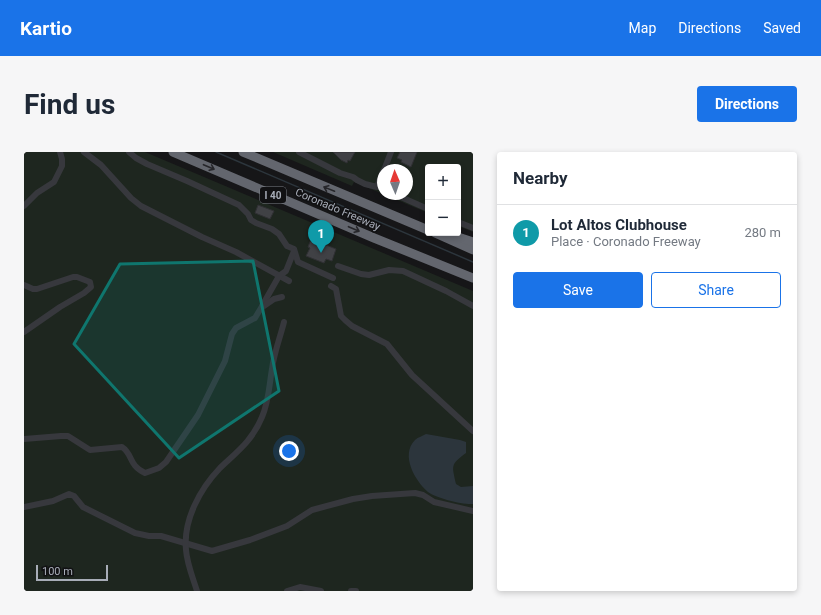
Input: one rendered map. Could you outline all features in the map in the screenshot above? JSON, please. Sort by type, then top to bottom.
[{"type":"highway","name":"Coronado Freeway","points":[[173,152],[374,238],[473,278]]},
{"type":"highway","name":"Coronado Freeway","points":[[243,152],[328,189],[391,213],[425,229]]},
{"type":"highway","points":[[391,213],[425,225]]},
{"type":"highway","points":[[442,236],[473,250]]},
{"type":"highway","points":[[456,236],[473,242]]},
{"type":"highway","points":[[374,238],[473,283]]},
{"type":"lane","points":[[24,206],[37,193],[54,182],[62,166],[60,152]]},
{"type":"lane","points":[[84,152],[101,165],[131,198],[141,206],[202,237],[236,252],[289,281]]},
{"type":"lane","points":[[129,152],[147,164],[239,205],[256,224],[272,229],[279,234],[287,246],[294,249],[298,262],[333,278]]},
{"type":"lane","points":[[299,152],[365,184],[377,186]]},
{"type":"lane","points":[[386,164],[391,152]]},
{"type":"lane","points":[[408,200],[425,208]]},
{"type":"lane","points":[[461,223],[473,228]]},
{"type":"lane","points":[[24,439],[68,436],[90,450],[122,447],[125,449],[138,470],[145,473],[159,468],[166,462],[198,415],[225,361],[232,334],[236,328],[255,318],[262,308],[278,276],[286,270],[294,251]]},
{"type":"lane","points":[[338,266],[361,274],[369,275],[389,270],[403,271],[446,290],[473,306]]},
{"type":"lane","points":[[24,285],[37,289],[73,277],[90,282],[91,287],[24,332]]},
{"type":"lane","points":[[331,286],[336,289],[341,316],[352,326],[387,344],[412,375],[473,431]]},
{"type":"lane","points":[[262,308],[274,299],[282,297]]},
{"type":"lane","points":[[197,591],[188,561],[186,543],[186,534],[191,513],[205,486],[220,468],[243,447],[254,433],[263,416],[268,399],[275,355],[284,322]]},
{"type":"lane","points":[[24,507],[53,501],[68,494],[74,496],[83,506],[135,533],[148,536],[161,536],[212,551],[250,540],[287,526],[312,510],[352,499],[415,493],[423,495],[434,502],[473,511]]},
{"type":"lane","points":[[286,591],[300,587],[320,591]]},
{"type":"lane","points":[[351,591],[356,591]]},
{"type":"highlighted area","points":[[253,261],[279,391],[179,458],[74,344],[120,264]]},
{"type":"shaded area","points":[[24,152],[145,152],[473,291],[473,591],[24,591]]},
{"type":"shaded area","points":[[273,152],[473,152],[473,232],[461,227],[461,164],[425,164],[425,212],[397,200],[413,200],[413,164],[377,164],[377,192],[354,182],[352,186]]},
{"type":"shaded area","points":[[426,434],[466,442],[466,453],[457,460],[453,469],[456,484],[461,487],[473,486],[473,504],[456,502],[437,497],[428,492],[418,481],[411,468],[409,453],[415,440]]},
{"type":"building","points":[[333,152],[355,152],[350,161],[348,160],[347,163],[341,160]]},
{"type":"building","points":[[400,152],[417,152],[412,164],[405,164],[401,162],[402,160],[397,158]]},
{"type":"building","points":[[258,205],[274,211],[270,219],[255,213]]},
{"type":"building","points":[[311,239],[336,249],[332,261],[326,259],[324,263],[306,256],[310,248],[308,247]]},
{"type":"waterway","points":[[216,152],[473,262]]},
{"type":"place","name":"Lot Altos Clubhouse","points":[[321,253]]}]
